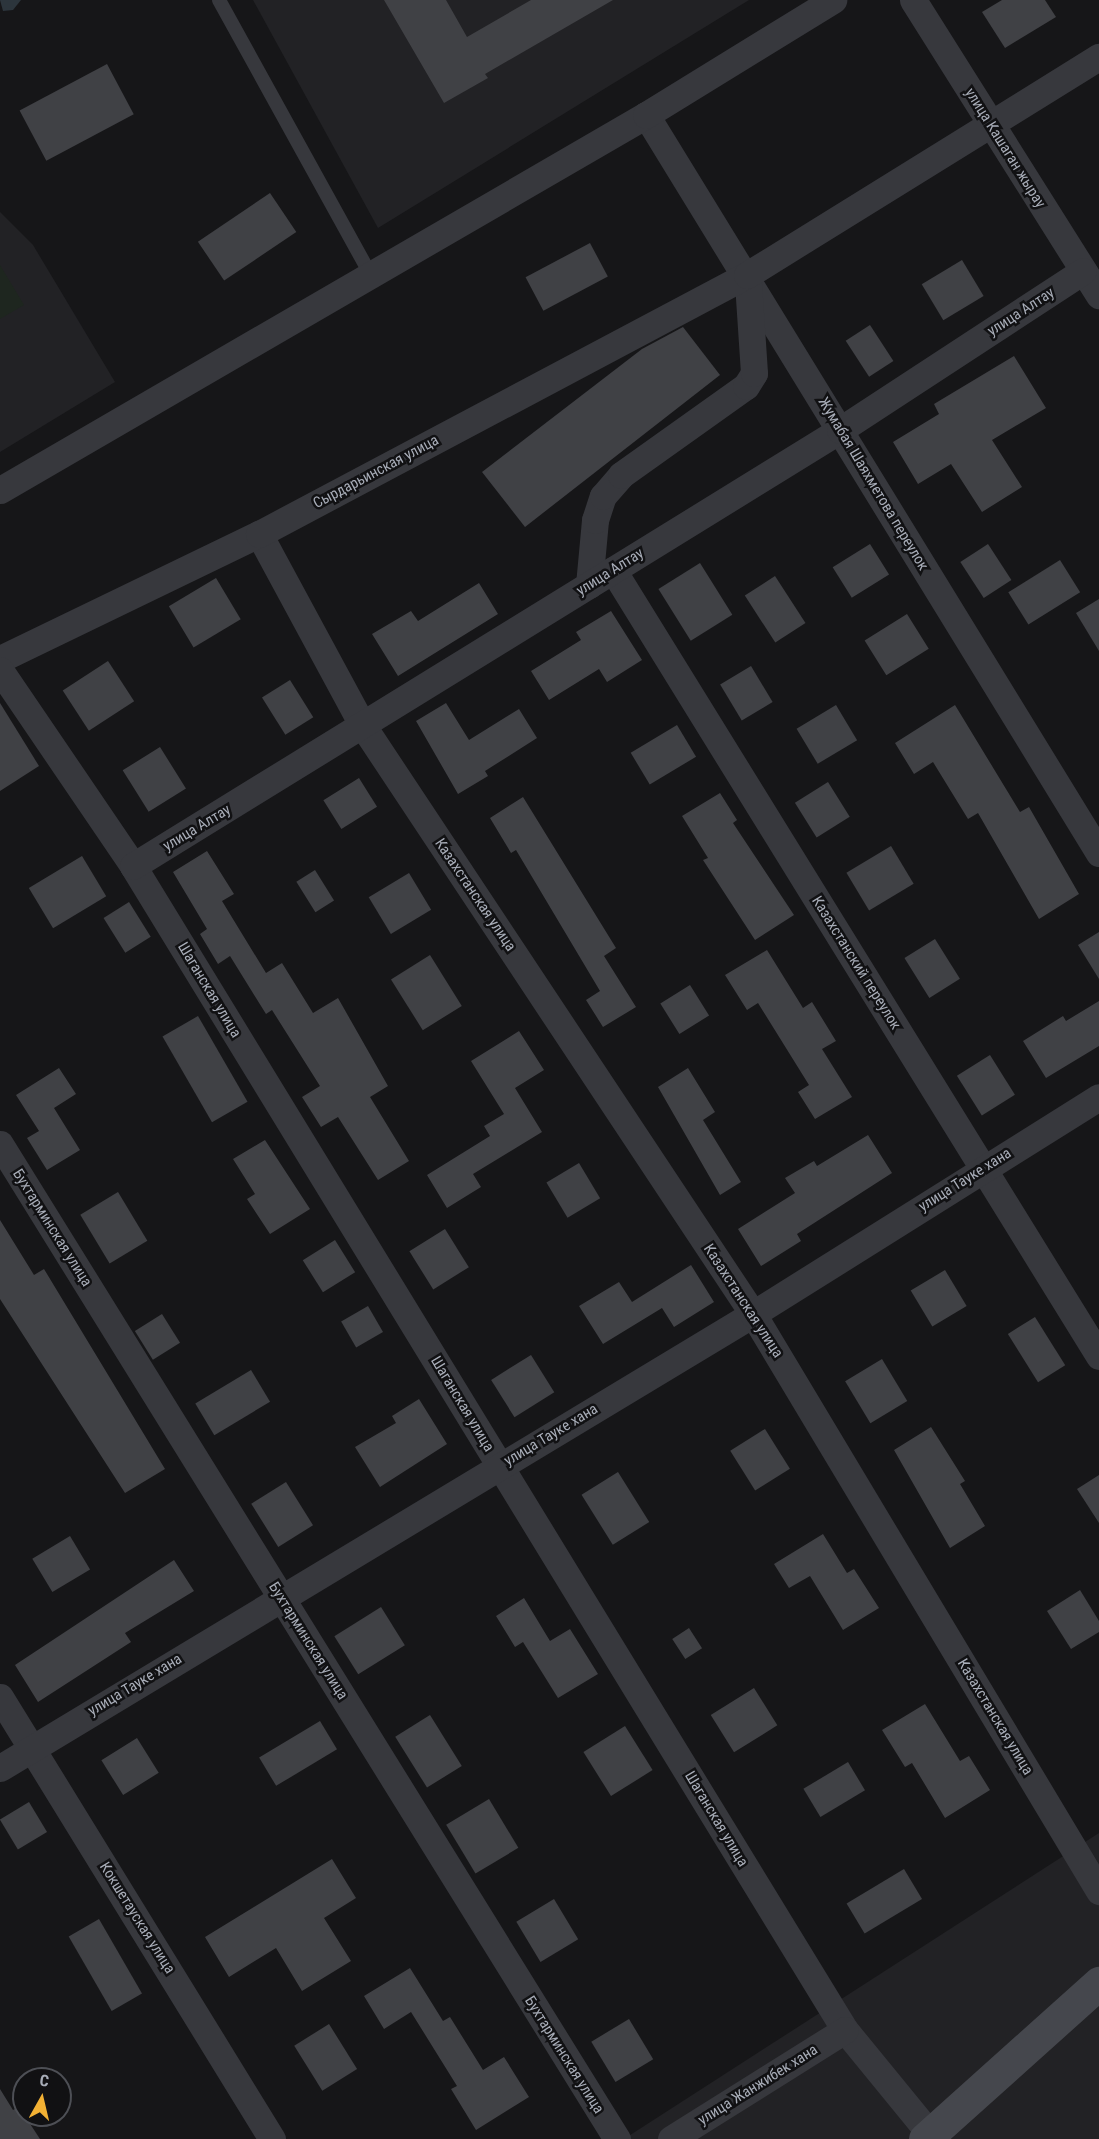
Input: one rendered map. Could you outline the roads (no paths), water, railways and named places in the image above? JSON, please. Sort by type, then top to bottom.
[{"type":"main road","points":[[928,2137],[1099,1983]]},
{"type":"street","points":[[0,490],[646,115],[833,0]]},
{"type":"street","name":"улица Кашаган жырау","points":[[913,0],[1099,295]]},
{"type":"street","points":[[589,585],[594,520],[603,495],[621,475],[746,386],[754,373],[747,275],[1099,57]]},
{"type":"street","name":"Жумабая Шаяхметова переулок","points":[[646,115],[747,275],[1099,853]]},
{"type":"street","name":"улица Алтау","points":[[133,866],[840,430],[1083,271]]},
{"type":"street","name":"Сырдарьинская улица","points":[[0,659],[259,534],[747,275]]},
{"type":"street","name":"Казахстанская улица","points":[[259,534],[363,726],[753,1314],[1099,1891]]},
{"type":"street","name":"Казахстанский переулок","points":[[613,570],[1099,1356]]},
{"type":"street","name":"Шаганская улица","points":[[0,670],[133,866],[845,2030],[928,2137]]},
{"type":"street","name":"улица Тауке хана","points":[[0,1768],[280,1596],[753,1314],[982,1168],[1099,1097]]},
{"type":"street","name":"Бухтарминская улица","points":[[0,1144],[616,2139]]},
{"type":"street","name":"Кокшетауская улица","points":[[0,1697],[272,2139]]},
{"type":"street","name":"улица Жанжибек хана","points":[[671,2139],[845,2030]]},
{"type":"lane","points":[[219,0],[371,275]]}]
